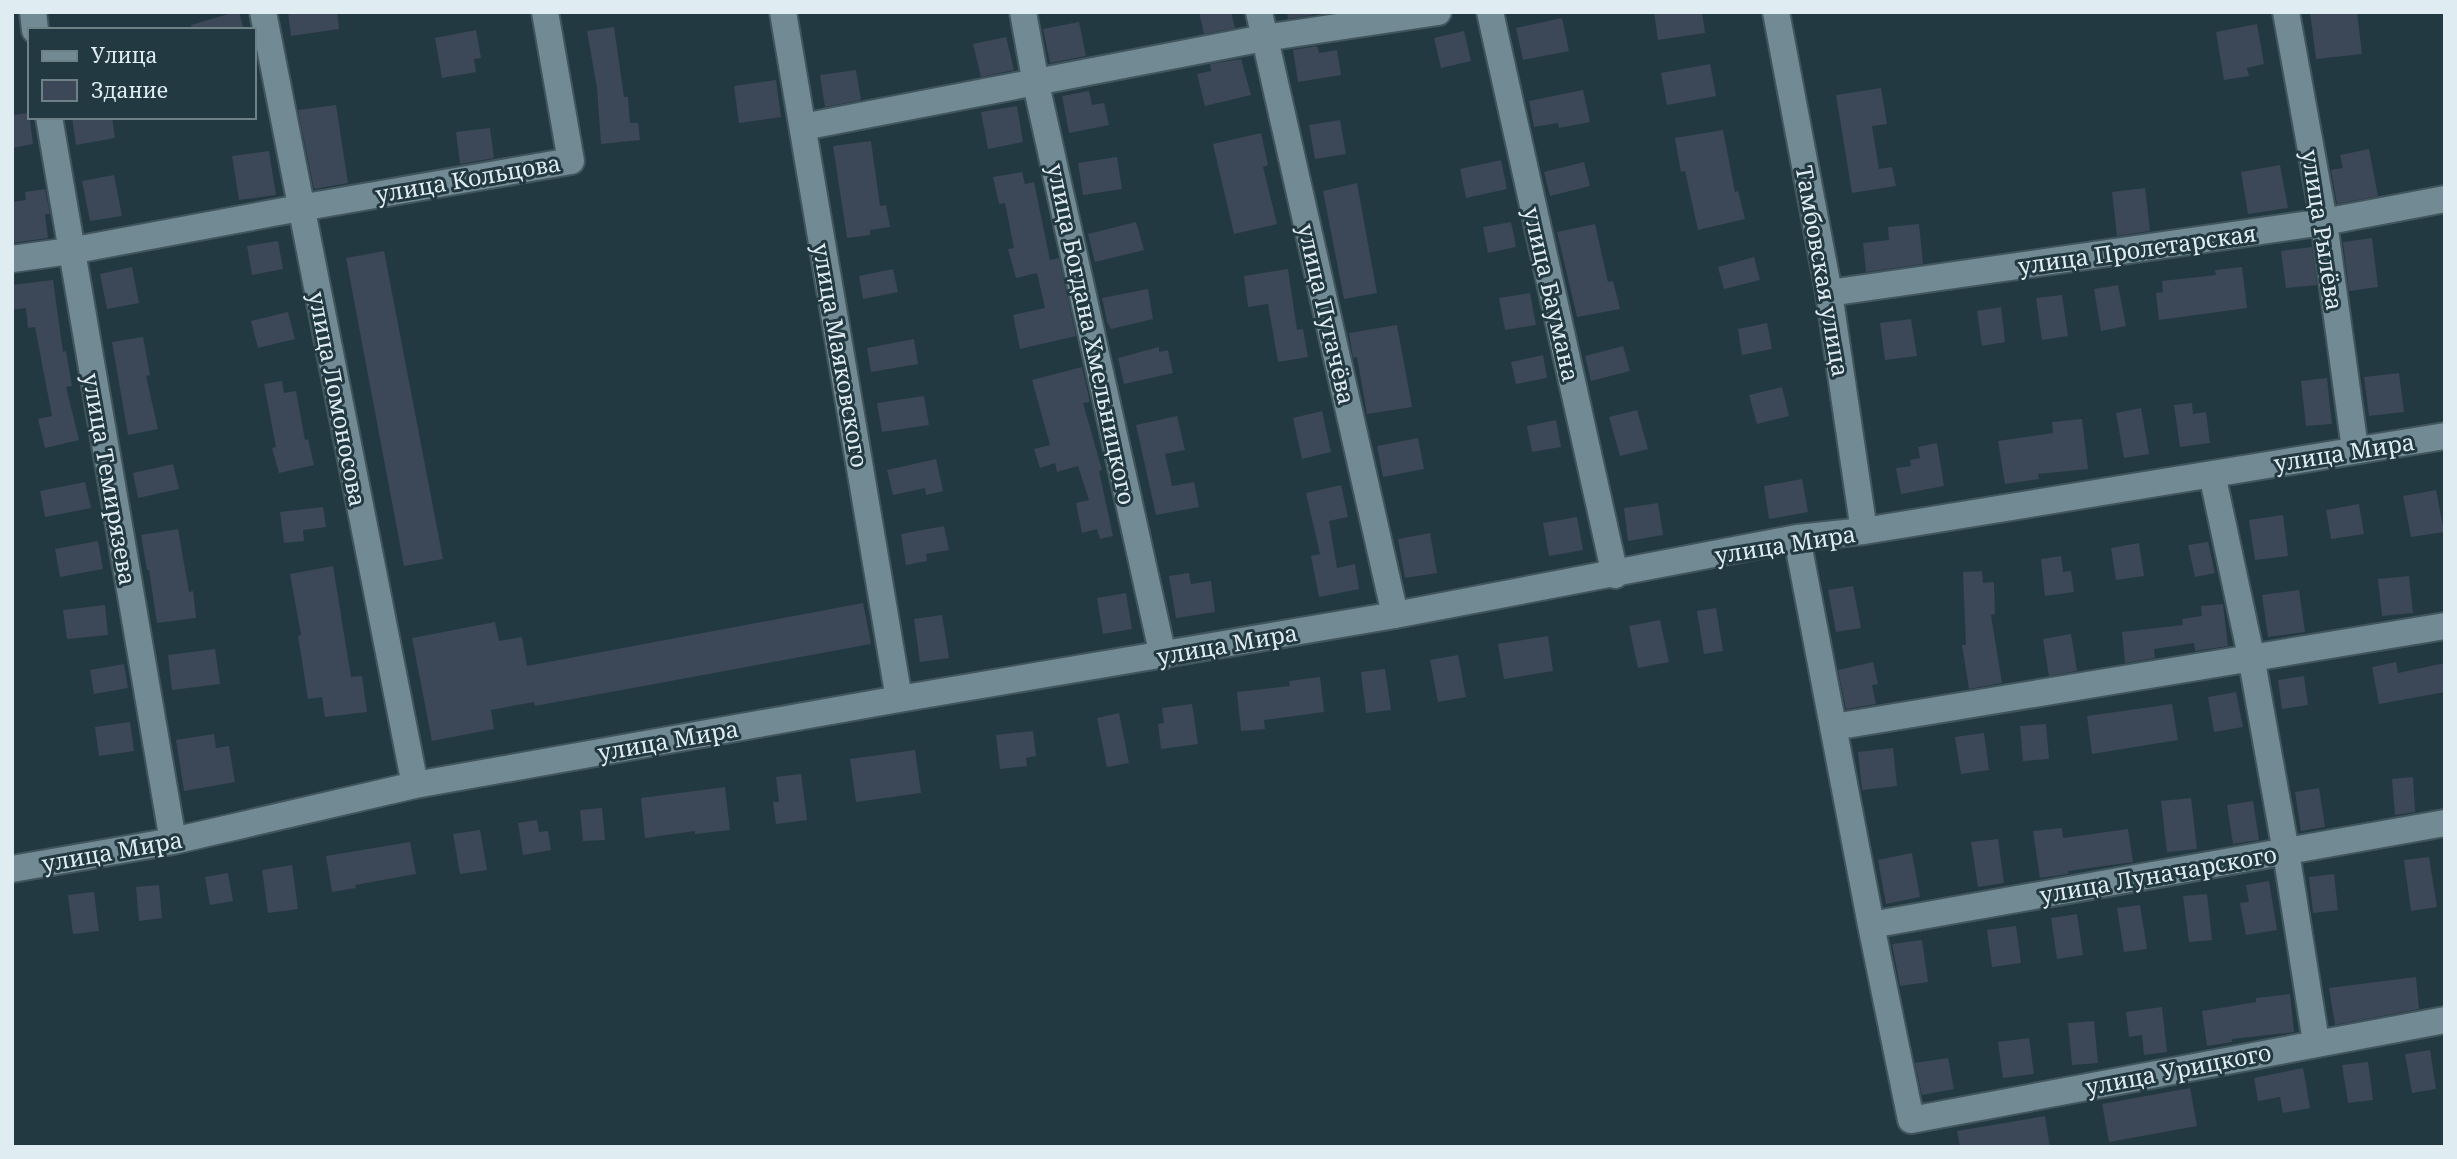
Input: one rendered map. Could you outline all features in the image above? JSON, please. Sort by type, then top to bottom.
[{"type":"street","name":"улица Ломоносова","points":[[263,12],[415,785]]},
{"type":"street","name":"улица Кольцова","points":[[300,208],[571,161],[545,12]]},
{"type":"street","name":"улица Маяковского","points":[[783,12],[899,699]]},
{"type":"street","name":"улица Богдана Хмельницкого","points":[[1023,12],[1163,656]]},
{"type":"street","name":"улица Пугачёва","points":[[1259,12],[1395,615]]},
{"type":"street","points":[[803,127],[1037,84],[1264,38],[1438,12]]},
{"type":"street","name":"улица Баумана","points":[[1490,12],[1615,575]]},
{"type":"street","name":"Тамбовская улица","points":[[1776,12],[1829,293],[1864,531]]},
{"type":"street","name":"улица Рылёва","points":[[2286,12],[2324,222],[2355,449]]},
{"type":"street","name":"улица Темирязева","points":[[49,119],[173,841]]},
{"type":"street","name":"улица Пролетарская","points":[[1829,293],[2324,222],[2445,199]]},
{"type":"street","points":[[12,259],[71,251],[300,208]]},
{"type":"street","name":"улица Мира","points":[[12,869],[173,841],[415,785],[1395,615],[1615,575],[1797,538],[1864,531],[2445,436]]},
{"type":"street","points":[[2212,474],[2251,656],[2316,1042]]},
{"type":"street","points":[[1797,538],[1871,925]]},
{"type":"street","points":[[1834,727],[2445,626]]},
{"type":"street","name":"улица Луначарского","points":[[1871,925],[2445,823]]},
{"type":"street","name":"улица Урицкого","points":[[1871,925],[1911,1120],[2316,1042],[2445,1020]]},
{"type":"building","points":[[239,12],[243,28],[192,28],[191,25]]},
{"type":"building","points":[[288,12],[337,12],[339,29],[291,36]]},
{"type":"building","points":[[1199,12],[1231,12],[1235,28],[1204,34]]},
{"type":"building","points":[[1287,12],[1312,12],[1313,15],[1288,19]]},
{"type":"building","points":[[1654,12],[1702,12],[1705,33],[1658,40]]},
{"type":"building","points":[[2310,12],[2357,12],[2362,54],[2316,59]]},
{"type":"building","points":[[1562,18],[1569,51],[1523,60],[1516,28]]},
{"type":"building","points":[[1079,22],[1086,56],[1050,63],[1043,29]]},
{"type":"building","points":[[2257,24],[2264,64],[2247,68],[2249,76],[2224,80],[2216,32]]},
{"type":"building","points":[[614,27],[624,97],[628,97],[630,123],[638,123],[640,140],[601,144],[597,88],[587,31]]},
{"type":"building","points":[[476,30],[481,58],[474,59],[476,72],[442,78],[435,38]]},
{"type":"building","points":[[1464,31],[1471,61],[1441,68],[1434,38]]},
{"type":"building","points":[[1006,37],[1014,70],[981,77],[973,44]]},
{"type":"building","points":[[1317,46],[1319,53],[1337,50],[1341,75],[1298,82],[1293,50]]},
{"type":"building","points":[[1241,59],[1251,95],[1205,106],[1197,74],[1211,71],[1210,64]]},
{"type":"building","points":[[1710,64],[1716,96],[1667,105],[1661,73]]},
{"type":"building","points":[[856,70],[861,100],[825,107],[820,75]]},
{"type":"building","points":[[776,80],[781,117],[739,123],[734,86]]},
{"type":"building","points":[[1881,88],[1887,124],[1872,126],[1879,169],[1892,167],[1896,186],[1852,193],[1836,95]]},
{"type":"building","points":[[1583,90],[1590,122],[1559,128],[1558,123],[1534,127],[1529,101]]},
{"type":"building","points":[[1089,91],[1092,105],[1104,103],[1109,125],[1069,133],[1062,96]]},
{"type":"building","points":[[336,105],[348,183],[314,189],[298,110]]},
{"type":"building","points":[[1017,106],[1023,142],[988,149],[981,112]]},
{"type":"building","points":[[28,113],[33,144],[12,148],[12,115]]},
{"type":"building","points":[[72,119],[112,119],[115,138],[76,145]]},
{"type":"building","points":[[1340,120],[1346,154],[1315,159],[1309,125]]},
{"type":"building","points":[[490,128],[494,158],[460,164],[456,132]]},
{"type":"building","points":[[1723,130],[1735,192],[1738,191],[1745,219],[1698,230],[1685,171],[1681,172],[1675,138]]},
{"type":"building","points":[[1261,133],[1268,165],[1263,167],[1277,224],[1234,234],[1213,144]]},
{"type":"building","points":[[871,141],[880,206],[886,205],[890,227],[870,230],[870,235],[847,238],[833,146]]},
{"type":"building","points":[[2369,149],[2378,196],[2337,204],[2331,170],[2343,168],[2340,155]]},
{"type":"building","points":[[269,151],[276,195],[239,200],[232,156]]},
{"type":"building","points":[[1117,157],[1122,189],[1083,195],[1078,163]]},
{"type":"building","points":[[1501,160],[1507,189],[1466,198],[1460,169]]},
{"type":"building","points":[[1584,162],[1590,186],[1550,196],[1544,172]]},
{"type":"building","points":[[2280,165],[2288,208],[2248,214],[2241,172]]},
{"type":"building","points":[[1022,172],[1025,184],[1034,182],[1050,260],[1059,258],[1076,336],[1020,349],[1013,315],[1045,308],[1037,273],[1016,278],[1008,249],[1014,248],[1005,203],[999,204],[993,177]]},
{"type":"building","points":[[114,175],[122,216],[90,221],[82,181]]},
{"type":"building","points":[[1357,183],[1377,293],[1344,299],[1323,191]]},
{"type":"building","points":[[2145,188],[2150,231],[2117,236],[2112,192]]},
{"type":"building","points":[[45,189],[50,214],[45,214],[48,238],[12,243],[12,202],[26,200],[25,192]]},
{"type":"building","points":[[1136,222],[1144,250],[1095,262],[1088,234]]},
{"type":"building","points":[[1511,222],[1516,247],[1488,253],[1483,227]]},
{"type":"building","points":[[1595,224],[1608,282],[1613,281],[1620,309],[1577,317],[1557,232]]},
{"type":"building","points":[[1919,224],[1923,264],[1866,272],[1863,243],[1889,240],[1888,227]]},
{"type":"building","points":[[2372,238],[2378,287],[2349,291],[2343,242]]},
{"type":"building","points":[[278,241],[283,269],[252,275],[247,246]]},
{"type":"building","points":[[2312,247],[2317,285],[2286,288],[2281,251]]},
{"type":"building","points":[[384,251],[443,559],[404,566],[346,258]]},
{"type":"building","points":[[1754,257],[1760,280],[1724,289],[1718,267]]},
{"type":"building","points":[[132,267],[139,303],[107,309],[100,274]]},
{"type":"building","points":[[2242,267],[2247,308],[2159,320],[2156,293],[2163,292],[2162,281],[2216,275],[2215,270]]},
{"type":"building","points":[[893,269],[898,292],[863,299],[859,276]]},
{"type":"building","points":[[1288,269],[1297,330],[1303,329],[1308,357],[1278,362],[1268,304],[1248,307],[1244,276]]},
{"type":"building","points":[[53,280],[63,352],[66,351],[72,386],[66,387],[79,440],[45,448],[38,419],[52,416],[35,327],[28,328],[26,308],[12,310],[12,285]]},
{"type":"building","points":[[2118,285],[2126,326],[2101,331],[2094,289]]},
{"type":"building","points":[[1148,289],[1153,319],[1111,329],[1102,298]]},
{"type":"building","points":[[1530,293],[1536,325],[1505,330],[1499,298]]},
{"type":"building","points":[[2062,295],[2068,336],[2042,340],[2036,298]]},
{"type":"building","points":[[2001,307],[2005,342],[1982,346],[1977,311]]},
{"type":"building","points":[[288,312],[295,339],[258,348],[251,321]]},
{"type":"building","points":[[1911,319],[1917,356],[1885,360],[1880,323]]},
{"type":"building","points":[[1767,323],[1772,349],[1742,355],[1738,329]]},
{"type":"building","points":[[1397,325],[1412,407],[1367,414],[1357,357],[1353,358],[1349,333]]},
{"type":"building","points":[[143,337],[150,375],[146,376],[158,429],[128,435],[112,342]]},
{"type":"building","points":[[914,339],[918,364],[871,372],[867,348]]},
{"type":"building","points":[[1623,346],[1630,371],[1591,381],[1585,356]]},
{"type":"building","points":[[1159,347],[1159,352],[1168,350],[1173,373],[1124,384],[1118,358]]},
{"type":"building","points":[[1543,355],[1547,378],[1516,384],[1511,362]]},
{"type":"building","points":[[1082,367],[1090,402],[1083,403],[1102,470],[1099,471],[1113,536],[1100,539],[1097,529],[1082,533],[1076,503],[1089,500],[1078,466],[1057,472],[1055,463],[1040,468],[1034,449],[1050,445],[1032,380]]},
{"type":"building","points":[[2399,373],[2404,412],[2369,416],[2364,377]]},
{"type":"building","points":[[2327,378],[2332,424],[2306,426],[2301,381]]},
{"type":"building","points":[[282,381],[284,393],[296,391],[305,440],[308,439],[314,465],[279,473],[272,448],[276,447],[264,384]]},
{"type":"building","points":[[1782,387],[1789,416],[1757,424],[1749,395]]},
{"type":"building","points":[[924,396],[929,425],[882,432],[877,403]]},
{"type":"building","points":[[2192,403],[2193,414],[2206,412],[2210,443],[2180,447],[2174,405]]},
{"type":"building","points":[[2141,408],[2149,454],[2124,458],[2116,413]]},
{"type":"building","points":[[1637,410],[1648,449],[1620,456],[1609,417]]},
{"type":"building","points":[[1322,411],[1331,452],[1302,459],[1293,418]]},
{"type":"building","points":[[1177,416],[1185,450],[1165,454],[1172,486],[1194,482],[1199,507],[1156,515],[1136,425]]},
{"type":"building","points":[[2082,419],[2088,469],[2038,474],[2039,479],[2005,484],[1998,441],[2053,433],[2052,422]]},
{"type":"building","points":[[1556,420],[1561,447],[1532,452],[1527,426]]},
{"type":"building","points":[[1418,438],[1424,469],[1383,477],[1377,446]]},
{"type":"building","points":[[1937,443],[1944,486],[1901,494],[1896,468],[1911,466],[1910,460],[1920,458],[1918,447]]},
{"type":"building","points":[[936,459],[943,491],[926,495],[925,488],[893,495],[887,470]]},
{"type":"building","points":[[173,464],[179,489],[138,498],[133,473]]},
{"type":"building","points":[[1802,479],[1808,512],[1769,519],[1764,486]]},
{"type":"building","points":[[85,482],[91,508],[45,517],[40,491]]},
{"type":"building","points":[[1341,485],[1348,517],[1329,521],[1337,568],[1355,564],[1359,589],[1319,597],[1311,556],[1320,554],[1306,493]]},
{"type":"building","points":[[2436,490],[2444,532],[2411,537],[2403,496]]},
{"type":"building","points":[[1658,503],[1663,535],[1628,541],[1624,508]]},
{"type":"building","points":[[2359,504],[2364,534],[2331,539],[2326,510]]},
{"type":"building","points":[[323,507],[326,527],[303,530],[304,541],[284,543],[280,512]]},
{"type":"building","points":[[2283,515],[2288,556],[2255,560],[2249,520]]},
{"type":"building","points":[[1577,517],[1583,550],[1549,556],[1543,523]]},
{"type":"building","points":[[944,526],[949,550],[926,554],[927,561],[906,565],[901,534]]},
{"type":"building","points":[[178,529],[189,592],[193,591],[196,618],[157,623],[141,535]]},
{"type":"building","points":[[1430,533],[1437,573],[1405,578],[1398,539]]},
{"type":"building","points":[[98,541],[103,569],[60,577],[55,549]]},
{"type":"building","points":[[2208,542],[2215,573],[2195,577],[2188,545]]},
{"type":"building","points":[[2139,543],[2144,576],[2116,580],[2111,548]]},
{"type":"building","points":[[2061,556],[2063,572],[2071,571],[2074,592],[2045,596],[2041,559]]},
{"type":"building","points":[[333,566],[351,677],[362,676],[367,712],[325,717],[322,697],[308,699],[298,636],[301,635],[290,574]]},
{"type":"building","points":[[1982,571],[1983,583],[1994,582],[1995,614],[1991,615],[2002,683],[1969,689],[1962,645],[1966,645],[1963,572]]},
{"type":"building","points":[[1189,573],[1191,584],[1211,581],[1215,612],[1176,618],[1169,576]]},
{"type":"building","points":[[2409,576],[2413,613],[2382,616],[2378,579]]},
{"type":"building","points":[[1853,586],[1861,628],[1836,632],[1828,590]]},
{"type":"building","points":[[2299,590],[2305,632],[2268,637],[2262,595]]},
{"type":"building","points":[[1126,593],[1132,629],[1103,634],[1097,598]]},
{"type":"building","points":[[863,603],[871,644],[535,706],[534,702],[491,710],[494,729],[432,741],[412,638],[495,622],[499,641],[522,637],[527,666]]},
{"type":"building","points":[[2223,604],[2228,646],[2195,651],[2194,643],[2154,649],[2155,658],[2125,663],[2122,632],[2183,625],[2182,619],[2202,616],[2201,606]]},
{"type":"building","points":[[105,605],[108,635],[67,639],[63,610]]},
{"type":"building","points":[[1716,608],[1723,651],[1704,654],[1697,611]]},
{"type":"building","points":[[942,615],[949,658],[920,662],[914,619]]},
{"type":"building","points":[[1660,620],[1669,662],[1638,668],[1629,626]]},
{"type":"building","points":[[2071,634],[2077,671],[2049,676],[2043,639]]},
{"type":"building","points":[[1548,636],[1553,671],[1504,679],[1498,644]]},
{"type":"building","points":[[215,649],[220,684],[172,690],[168,655]]},
{"type":"building","points":[[1458,655],[1466,697],[1438,702],[1430,660]]},
{"type":"building","points":[[1873,662],[1878,684],[1872,685],[1876,704],[1846,709],[1838,670]]},
{"type":"building","points":[[2396,662],[2398,673],[2445,663],[2445,692],[2379,704],[2372,667]]},
{"type":"building","points":[[124,664],[128,688],[94,694],[90,670]]},
{"type":"building","points":[[1385,669],[1391,710],[1366,713],[1361,672]]},
{"type":"building","points":[[2304,676],[2308,705],[2282,709],[2278,680]]},
{"type":"building","points":[[1320,677],[1324,712],[1264,720],[1265,729],[1241,731],[1237,692],[1290,686],[1289,681]]},
{"type":"building","points":[[2236,692],[2243,727],[2214,732],[2208,697]]},
{"type":"building","points":[[1192,704],[1198,744],[1161,749],[1158,724],[1164,723],[1162,708]]},
{"type":"building","points":[[2172,704],[2178,740],[2092,754],[2087,716]]},
{"type":"building","points":[[1119,713],[1129,763],[1107,767],[1097,718]]},
{"type":"building","points":[[130,722],[134,751],[99,756],[95,727]]},
{"type":"building","points":[[2046,724],[2049,759],[2023,761],[2020,726]]},
{"type":"building","points":[[1033,731],[1036,756],[1026,758],[1027,766],[1000,769],[996,735]]},
{"type":"building","points":[[1984,733],[1989,770],[1961,774],[1955,737]]},
{"type":"building","points":[[214,734],[216,748],[229,746],[235,782],[184,791],[176,740]]},
{"type":"building","points":[[1893,748],[1897,786],[1862,790],[1858,752]]},
{"type":"building","points":[[915,750],[921,793],[856,802],[850,759]]},
{"type":"building","points":[[801,774],[807,820],[776,824],[773,802],[779,802],[776,777]]},
{"type":"building","points":[[2413,777],[2415,812],[2395,815],[2392,779]]},
{"type":"building","points":[[725,787],[730,830],[695,834],[695,831],[645,838],[641,798]]},
{"type":"building","points":[[2319,788],[2325,827],[2301,831],[2295,792]]},
{"type":"building","points":[[2191,798],[2197,849],[2167,852],[2161,801]]},
{"type":"building","points":[[2253,801],[2259,840],[2233,844],[2227,805]]},
{"type":"building","points":[[602,808],[605,840],[583,841],[580,810]]},
{"type":"building","points":[[537,820],[539,832],[548,831],[551,850],[523,855],[518,823]]},
{"type":"building","points":[[2062,828],[2063,838],[2128,829],[2133,862],[2068,871],[2068,874],[2040,878],[2033,831]]},
{"type":"building","points":[[480,830],[487,870],[460,874],[453,834]]},
{"type":"building","points":[[1998,839],[2004,883],[1978,887],[1971,842]]},
{"type":"building","points":[[410,842],[416,874],[332,892],[326,856]]},
{"type":"building","points":[[1912,853],[1920,897],[1886,904],[1878,860]]},
{"type":"building","points":[[2429,857],[2437,907],[2411,911],[2404,860]]},
{"type":"building","points":[[292,865],[298,909],[268,913],[262,870]]},
{"type":"building","points":[[228,873],[233,901],[210,905],[205,877]]},
{"type":"building","points":[[2334,874],[2338,910],[2313,913],[2309,877]]},
{"type":"building","points":[[2269,881],[2277,930],[2246,935],[2240,903],[2249,902],[2246,885]]},
{"type":"building","points":[[159,885],[162,918],[139,921],[136,887]]},
{"type":"building","points":[[94,892],[99,931],[73,934],[68,895]]},
{"type":"building","points":[[2207,894],[2212,940],[2189,942],[2183,896]]},
{"type":"building","points":[[2140,905],[2147,949],[2124,952],[2117,908]]},
{"type":"building","points":[[2077,914],[2083,955],[2057,959],[2051,918]]},
{"type":"building","points":[[2016,926],[2021,963],[1992,967],[1987,930]]},
{"type":"building","points":[[1922,940],[1928,982],[1900,986],[1892,944]]},
{"type":"building","points":[[2416,977],[2419,1009],[2335,1025],[2329,988]]},
{"type":"building","points":[[2290,994],[2294,1032],[2232,1039],[2232,1042],[2207,1046],[2202,1011],[2256,1002],[2256,998]]},
{"type":"building","points":[[2162,1007],[2167,1052],[2144,1055],[2142,1035],[2129,1037],[2126,1012]]},
{"type":"building","points":[[2094,1021],[2098,1063],[2072,1065],[2068,1023]]},
{"type":"building","points":[[2029,1038],[2034,1074],[2003,1078],[1998,1042]]},
{"type":"building","points":[[2430,1050],[2436,1089],[2412,1093],[2405,1054]]},
{"type":"building","points":[[1948,1058],[1954,1089],[1922,1095],[1915,1063]]},
{"type":"building","points":[[2368,1062],[2373,1100],[2348,1103],[2342,1065]]},
{"type":"building","points":[[2303,1068],[2310,1108],[2283,1113],[2280,1097],[2258,1101],[2254,1078]]},
{"type":"building","points":[[2190,1088],[2197,1126],[2109,1142],[2102,1104]]},
{"type":"building","points":[[2045,1116],[2050,1147],[1960,1147],[1957,1131]]}]
